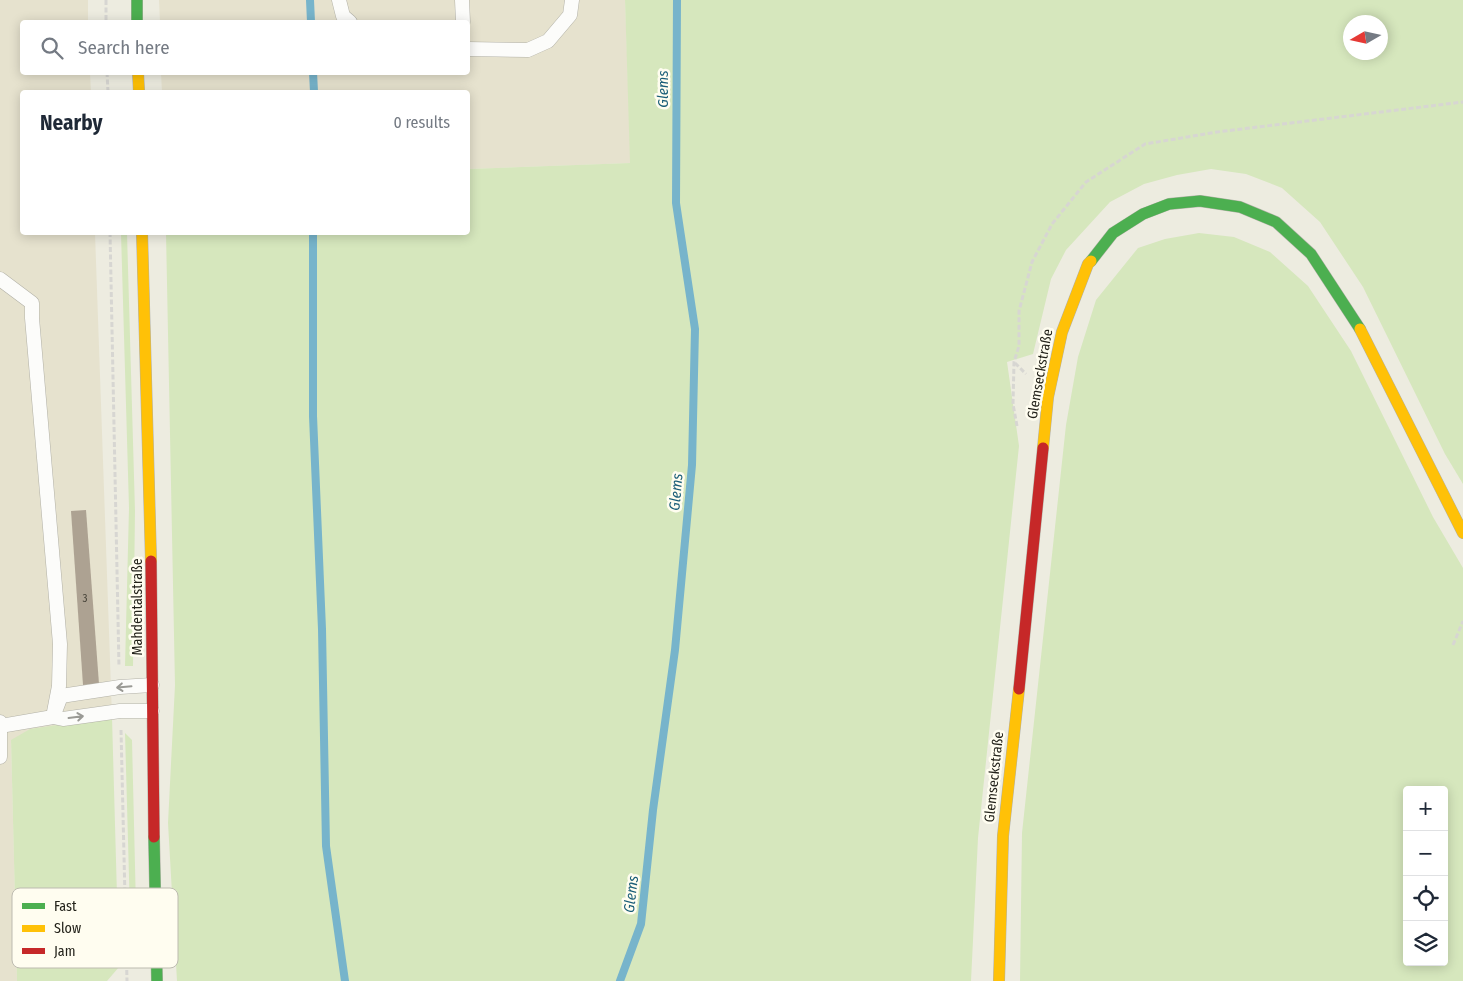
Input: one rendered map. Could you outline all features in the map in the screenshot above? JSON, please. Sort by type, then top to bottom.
[{"type":"main road","points":[[137,0],[137,20]]},
{"type":"main road","points":[[138,75],[139,90]]},
{"type":"main road","name":"Glemseckstraße","points":[[999,981],[1003,836],[1027,617],[1048,397],[1062,332],[1077,290],[1088,264],[1113,233],[1143,214],[1169,204],[1200,201],[1240,207],[1276,222],[1311,254],[1356,321],[1463,533]]},
{"type":"main road","name":"Mahdentalstraße","points":[[142,235],[151,537],[155,888]]},
{"type":"main road","name":"Mahdentalstraße","points":[[157,968],[157,981]]},
{"type":"lane","points":[[339,0],[344,16],[348,20]]},
{"type":"lane","points":[[462,0],[463,20]]},
{"type":"lane","points":[[470,49],[528,50],[548,41],[570,15],[572,0]]},
{"type":"lane","points":[[0,279],[32,303],[60,644],[59,686],[53,716]]},
{"type":"lane","points":[[53,716],[61,696],[120,687],[152,685]]},
{"type":"lane","points":[[0,757],[0,724],[53,716],[63,719],[120,711],[152,711]]},
{"type":"path","points":[[106,0],[106,20]]},
{"type":"path","points":[[107,75],[108,90]]},
{"type":"path","points":[[110,235],[120,687]]},
{"type":"path","points":[[1453,645],[1463,621]]},
{"type":"path","points":[[120,711],[125,888]]},
{"type":"path","points":[[127,968],[127,981]]},
{"type":"shaded area","points":[[0,0],[88,0],[88,20],[20,20],[20,75],[90,75],[91,90],[20,90],[20,235],[95,235],[112,717],[11,740],[15,888],[12,888],[12,968],[17,968],[17,981],[0,981]]},
{"type":"shaded area","points":[[159,0],[625,0],[631,163],[470,169],[470,90],[162,90],[161,75],[470,75],[470,20],[160,20]]},
{"type":"green space","points":[[625,0],[1463,0],[1463,484],[1445,454],[1363,287],[1320,222],[1282,188],[1246,174],[1211,169],[1177,175],[1144,184],[1110,202],[1066,250],[1051,279],[1033,354],[1007,362],[1019,446],[978,838],[971,981],[177,981],[178,888],[172,888],[168,823],[175,685],[166,235],[470,235],[470,169],[630,163]]},
{"type":"green space","points":[[1199,233],[1234,237],[1270,252],[1308,286],[1351,351],[1433,517],[1463,568],[1463,981],[1020,981],[1022,833],[1066,425],[1078,357],[1096,300],[1138,248],[1165,239]]},
{"type":"green space","points":[[121,235],[127,235],[135,511],[133,666],[125,666],[129,508]]},
{"type":"green space","points":[[112,717],[117,888],[15,888],[11,740],[30,729]]},
{"type":"green space","points":[[125,733],[132,740],[136,888],[129,888]]},
{"type":"green space","points":[[17,968],[118,968],[107,981],[17,981]]},
{"type":"building","points":[[86,510],[99,684],[83,685],[71,511]]},
{"type":"waterway","points":[[310,0],[311,20]]},
{"type":"waterway","name":"Glems","points":[[620,981],[641,924],[653,810],[675,650],[692,465],[695,329],[676,203],[677,0]]},
{"type":"waterway","points":[[313,75],[314,90]]},
{"type":"waterway","points":[[313,235],[313,416],[322,629],[326,846],[345,981]]},
{"type":"traffic: fast","points":[[137,0],[137,20]]},
{"type":"traffic: fast","points":[[1091,261],[1113,233],[1143,214],[1169,204],[1200,201],[1240,207],[1276,222],[1311,254],[1360,329]]},
{"type":"traffic: fast","points":[[154,837],[155,888]]},
{"type":"traffic: fast","points":[[157,968],[157,981]]},
{"type":"traffic: slow","points":[[138,75],[139,90]]},
{"type":"traffic: slow","points":[[142,235],[151,561]]},
{"type":"traffic: slow","points":[[1043,448],[1048,397],[1062,332],[1088,264],[1091,261]]},
{"type":"traffic: slow","points":[[1360,329],[1463,533]]},
{"type":"traffic: slow","points":[[999,981],[1003,836],[1019,689]]},
{"type":"traffic: jam","points":[[1019,689],[1043,448]]},
{"type":"traffic: jam","points":[[151,561],[154,837]]}]
